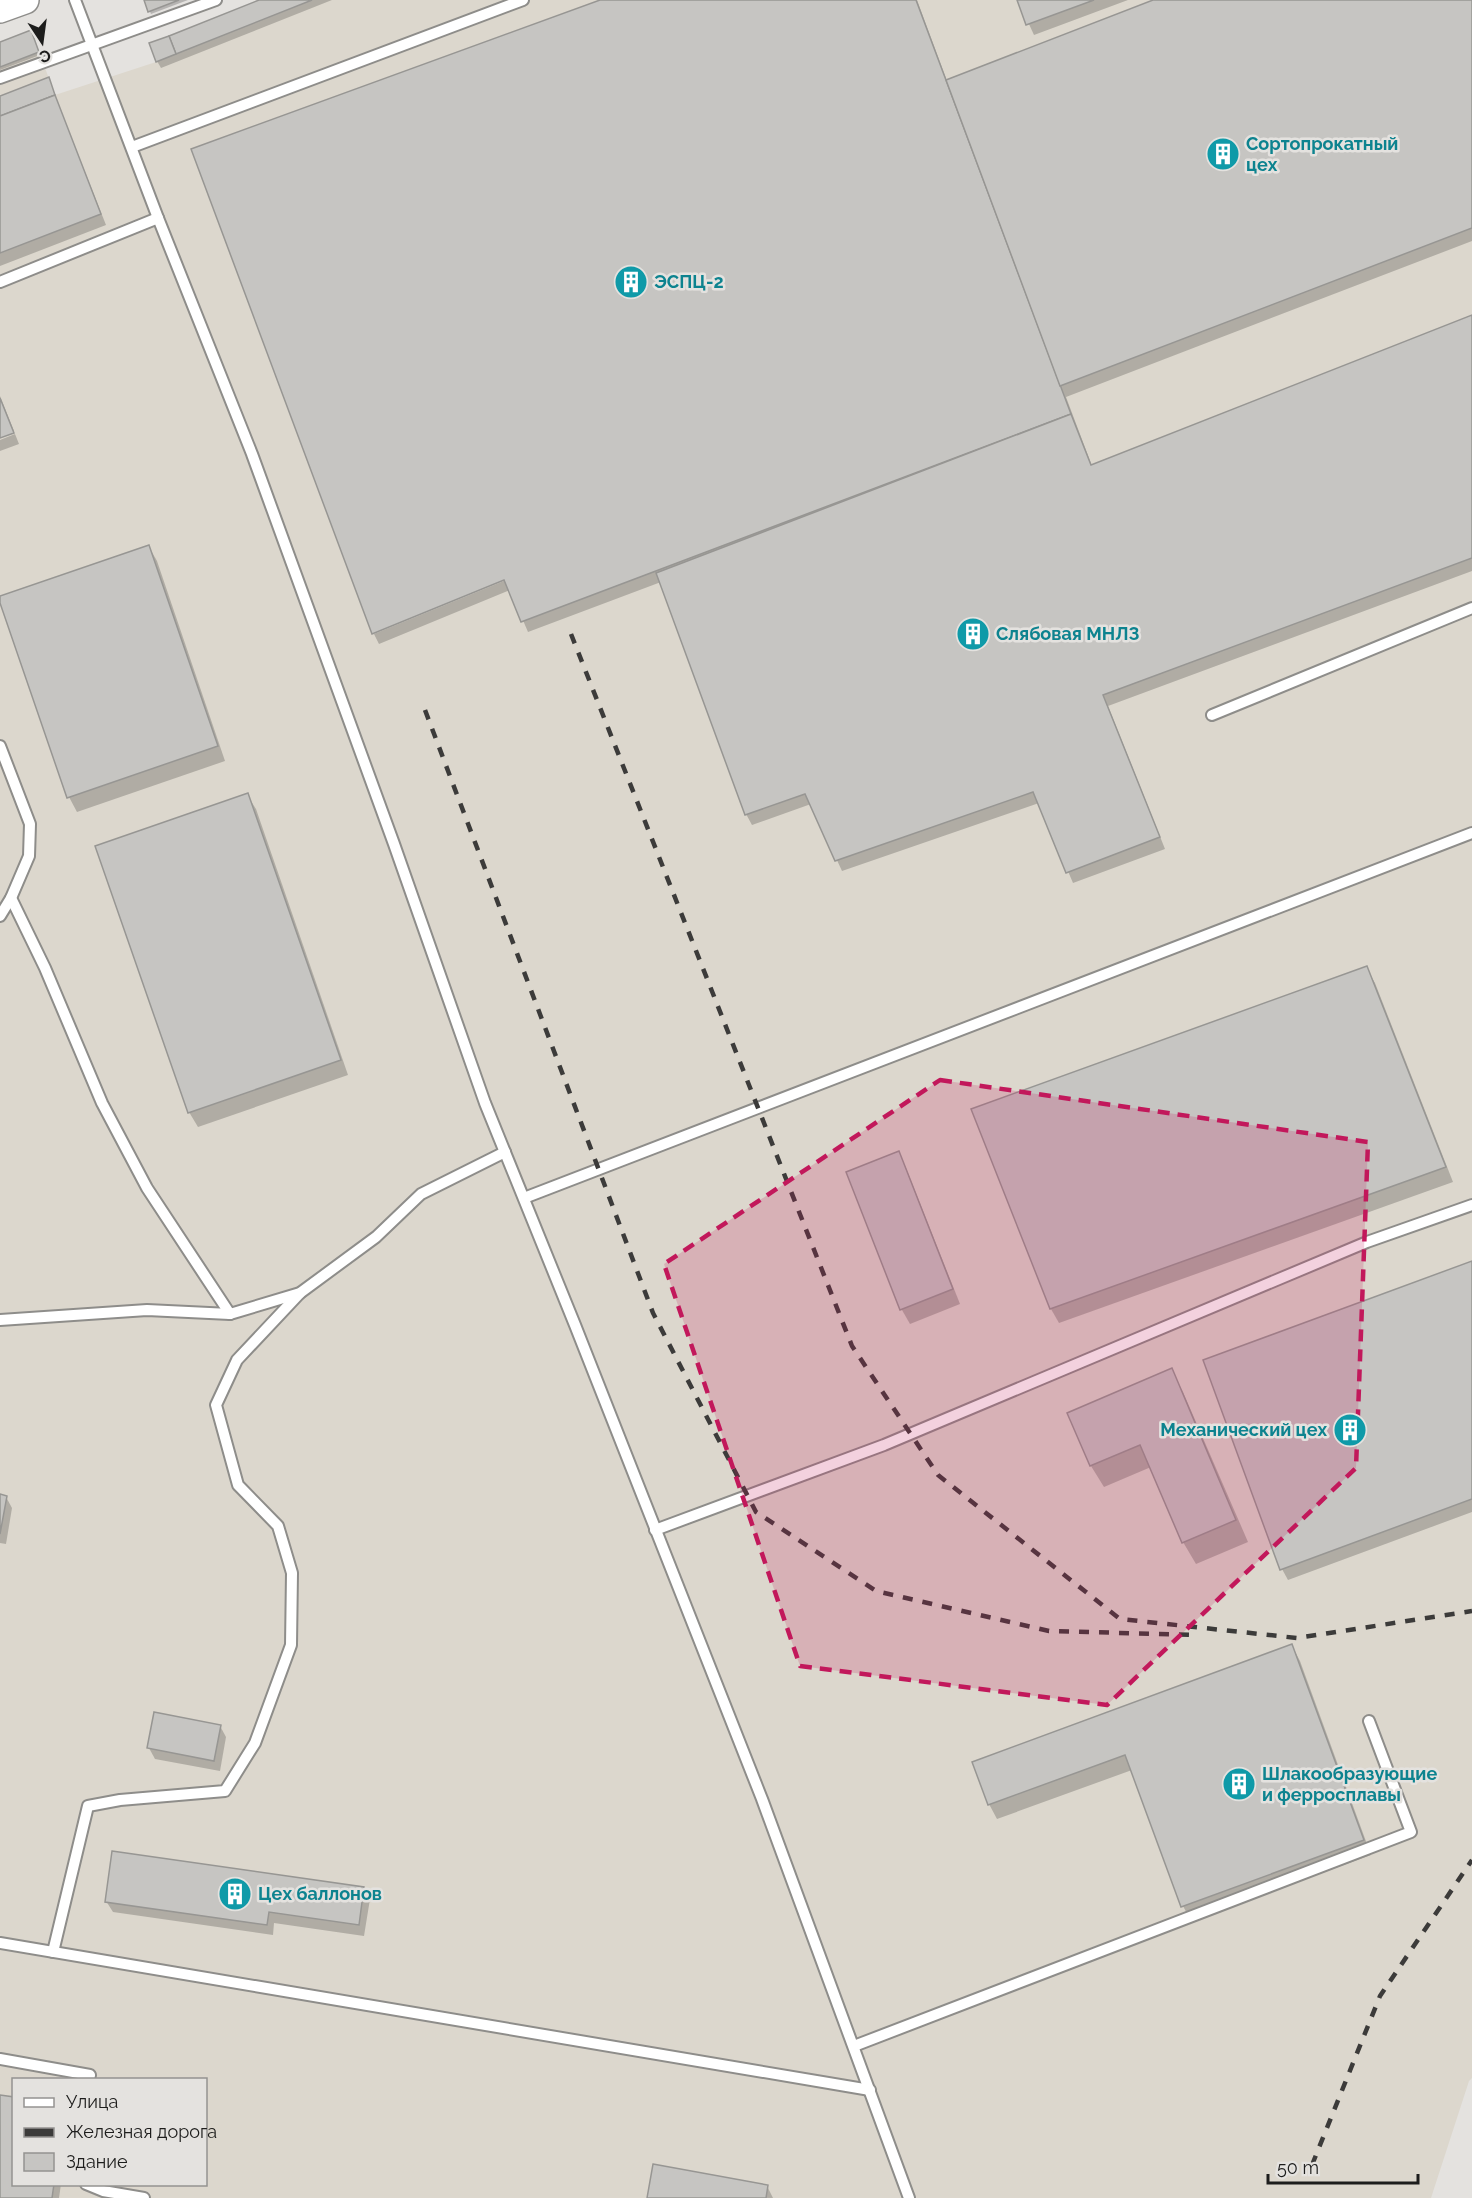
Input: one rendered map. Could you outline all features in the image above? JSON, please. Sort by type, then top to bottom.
[{"type":"street","points":[[0,9],[25,0]]},
{"type":"lane","points":[[75,0],[158,218],[252,454],[390,833],[485,1103],[576,1325],[654,1530],[762,1799],[909,2198]]},
{"type":"lane","points":[[0,78],[216,0]]},
{"type":"lane","points":[[132,147],[523,0]]},
{"type":"lane","points":[[0,282],[158,218]]},
{"type":"lane","points":[[1212,715],[1472,608]]},
{"type":"lane","points":[[0,746],[30,824],[29,856],[11,898],[0,916]]},
{"type":"lane","points":[[524,1198],[1472,833]]},
{"type":"lane","points":[[11,898],[45,968],[102,1103],[147,1188],[230,1314]]},
{"type":"lane","points":[[53,1952],[88,1806],[120,1800],[225,1791],[255,1743],[291,1645],[292,1573],[278,1526],[238,1485],[216,1405],[237,1360],[300,1293],[376,1237],[421,1194],[505,1152]]},
{"type":"lane","points":[[654,1530],[884,1445],[1367,1242],[1472,1205]]},
{"type":"lane","points":[[0,1320],[147,1310],[230,1314],[300,1293]]},
{"type":"lane","points":[[854,2046],[1411,1832],[1369,1721]]},
{"type":"lane","points":[[0,1943],[870,2090]]},
{"type":"lane","points":[[0,2059],[90,2075],[89,2078]]},
{"type":"lane","points":[[91,2186],[103,2191],[144,2198]]},
{"type":"highlighted area","points":[[940,1080],[1368,1142],[1356,1468],[1107,1705],[800,1666],[664,1264]]},
{"type":"shaded area","points":[[312,0],[1472,0],[1472,2078],[1469,2081],[1431,2198],[0,2198],[0,42],[31,30],[55,95],[156,62]]},
{"type":"building","points":[[144,0],[179,0],[148,12]]},
{"type":"building","points":[[259,0],[312,0],[176,54],[169,36]]},
{"type":"building","name":"ЭСПЦ-2","points":[[600,0],[916,0],[1071,414],[521,622],[504,580],[372,634],[191,149]]},
{"type":"building","points":[[1017,0],[1094,0],[1026,25]]},
{"type":"building","name":"Сортопрокатный цех","points":[[1153,0],[1472,0],[1472,228],[1060,386],[946,80]]},
{"type":"building","points":[[31,30],[39,52],[0,67],[0,42]]},
{"type":"building","points":[[169,36],[176,54],[156,62],[149,43]]},
{"type":"building","points":[[49,77],[55,95],[0,116],[0,96]]},
{"type":"building","points":[[55,95],[101,214],[0,253],[0,116]]},
{"type":"building","name":"Слябовая МНЛЗ","points":[[1472,315],[1472,558],[1103,695],[1160,837],[1066,873],[1033,792],[835,861],[805,794],[745,815],[656,573],[1071,414],[1091,465]]},
{"type":"building","points":[[0,398],[14,433],[0,438]]},
{"type":"building","points":[[149,545],[218,746],[67,798],[0,603],[0,596]]},
{"type":"building","points":[[248,793],[341,1060],[188,1113],[95,846]]},
{"type":"building","points":[[1367,966],[1446,1167],[1050,1309],[971,1109]]},
{"type":"building","points":[[899,1151],[953,1289],[900,1310],[846,1172]]},
{"type":"building","name":"Механический цех","points":[[1472,1261],[1472,1499],[1280,1570],[1203,1360]]},
{"type":"building","points":[[1172,1368],[1236,1520],[1182,1543],[1140,1445],[1090,1466],[1067,1413]]},
{"type":"building","points":[[0,1494],[7,1496],[0,1534]]},
{"type":"building","name":"Шлакообразующие и ферросплавы","points":[[1292,1644],[1364,1840],[1181,1907],[1125,1755],[988,1805],[972,1762]]},
{"type":"building","points":[[154,1712],[221,1725],[214,1761],[147,1748]]},
{"type":"building","name":"Цех баллонов","points":[[112,1851],[364,1887],[359,1925],[269,1912],[267,1925],[105,1902]]},
{"type":"building","points":[[0,2095],[12,2097],[12,2186],[54,2186],[52,2198],[0,2198]]},
{"type":"building","points":[[653,2164],[768,2185],[766,2198],[647,2198]]},
{"type":"railway","points":[[571,634],[852,1346],[938,1475],[1120,1619],[1297,1638],[1472,1611]]},
{"type":"railway","points":[[425,710],[653,1313],[756,1512],[876,1591],[1049,1631],[1198,1635]]},
{"type":"railway","points":[[1312,2165],[1380,1996],[1472,1860]]},
{"type":"place","name":"Сортопрокатный цех","points":[[1223,154]]},
{"type":"place","name":"ЭСПЦ-2","points":[[631,282]]},
{"type":"place","name":"Слябовая МНЛЗ","points":[[973,634]]},
{"type":"place","name":"Механический цех","points":[[1350,1430]]},
{"type":"place","name":"Шлакообразующие и ферросплавы","points":[[1239,1784]]},
{"type":"place","name":"Цех баллонов","points":[[235,1894]]}]
